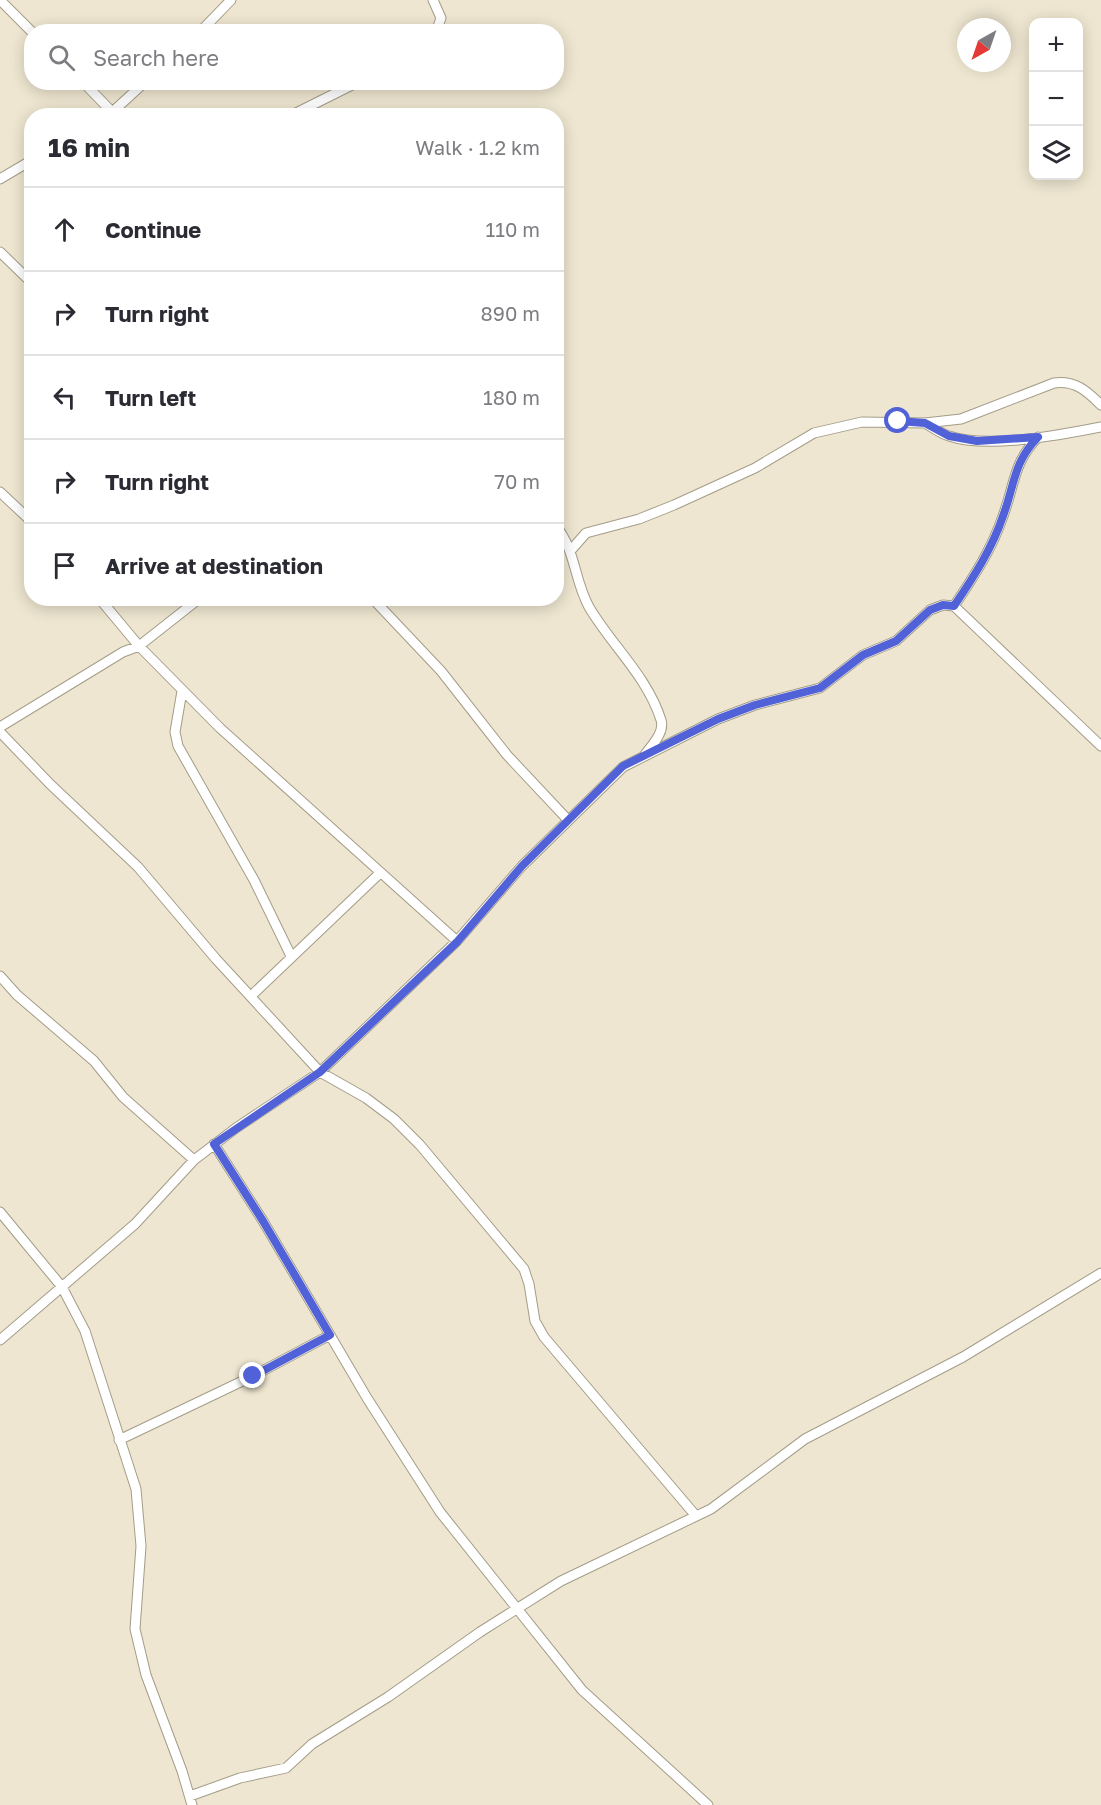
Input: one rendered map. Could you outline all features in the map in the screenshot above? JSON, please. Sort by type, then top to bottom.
[{"type":"street","points":[[0,0],[24,24]]},
{"type":"street","points":[[208,24],[231,0]]},
{"type":"street","points":[[433,0],[441,18],[439,24]]},
{"type":"street","points":[[90,90],[107,108]]},
{"type":"street","points":[[120,108],[137,90]]},
{"type":"street","points":[[306,108],[342,90]]},
{"type":"street","points":[[0,179],[24,165]]},
{"type":"street","points":[[0,252],[24,275]]},
{"type":"street","points":[[571,550],[586,533],[639,519],[674,505],[755,468],[814,433],[862,422],[925,423],[961,419],[1054,383],[1067,381],[1078,386],[1101,405]]},
{"type":"street","points":[[925,423],[949,436],[977,441],[1038,437],[1101,427]]},
{"type":"street","points":[[954,606],[993,542],[1004,516],[1020,459],[1038,437]]},
{"type":"street","points":[[0,492],[24,514]]},
{"type":"street","points":[[564,539],[571,550],[589,606],[640,676],[662,721],[660,734],[644,756]]},
{"type":"street","points":[[0,1340],[135,1224],[194,1160],[320,1072],[457,942],[480,912],[623,766],[718,719],[755,705],[820,688],[863,655],[896,641],[930,610],[943,605],[954,606],[1101,746]]},
{"type":"street","points":[[106,606],[139,646],[182,691],[379,874],[457,942]]},
{"type":"street","points":[[190,606],[139,646],[123,652],[0,729],[50,784],[138,867],[216,959],[320,1072],[366,1098],[394,1119],[420,1145],[524,1269],[535,1321],[543,1337],[696,1515]]},
{"type":"street","points":[[380,606],[441,671],[507,755],[568,820]]},
{"type":"street","points":[[182,691],[175,732],[178,746],[259,889],[291,956]]},
{"type":"street","points":[[251,996],[379,874]]},
{"type":"street","points":[[0,975],[17,995],[94,1061],[123,1096],[194,1160]]},
{"type":"street","points":[[214,1144],[263,1221],[425,1491],[582,1690],[708,1805]]},
{"type":"street","points":[[0,1212],[62,1287],[85,1331],[136,1488],[141,1527],[135,1629],[146,1675],[191,1800],[240,1778],[286,1768],[312,1744],[388,1698],[471,1638],[561,1581],[722,1502],[805,1439],[963,1357],[1101,1273]]},
{"type":"street","points":[[119,1440],[253,1376],[330,1335]]},
{"type":"route","points":[[253,1376],[330,1335],[263,1221],[214,1144],[320,1072],[394,999],[457,942],[480,912],[522,866],[623,766],[678,741],[718,719],[755,705],[820,688],[863,655],[896,641],[930,610],[943,605],[954,606],[993,542],[1004,516],[1020,459],[1038,437],[977,441],[949,436],[925,423],[898,421]]}]
